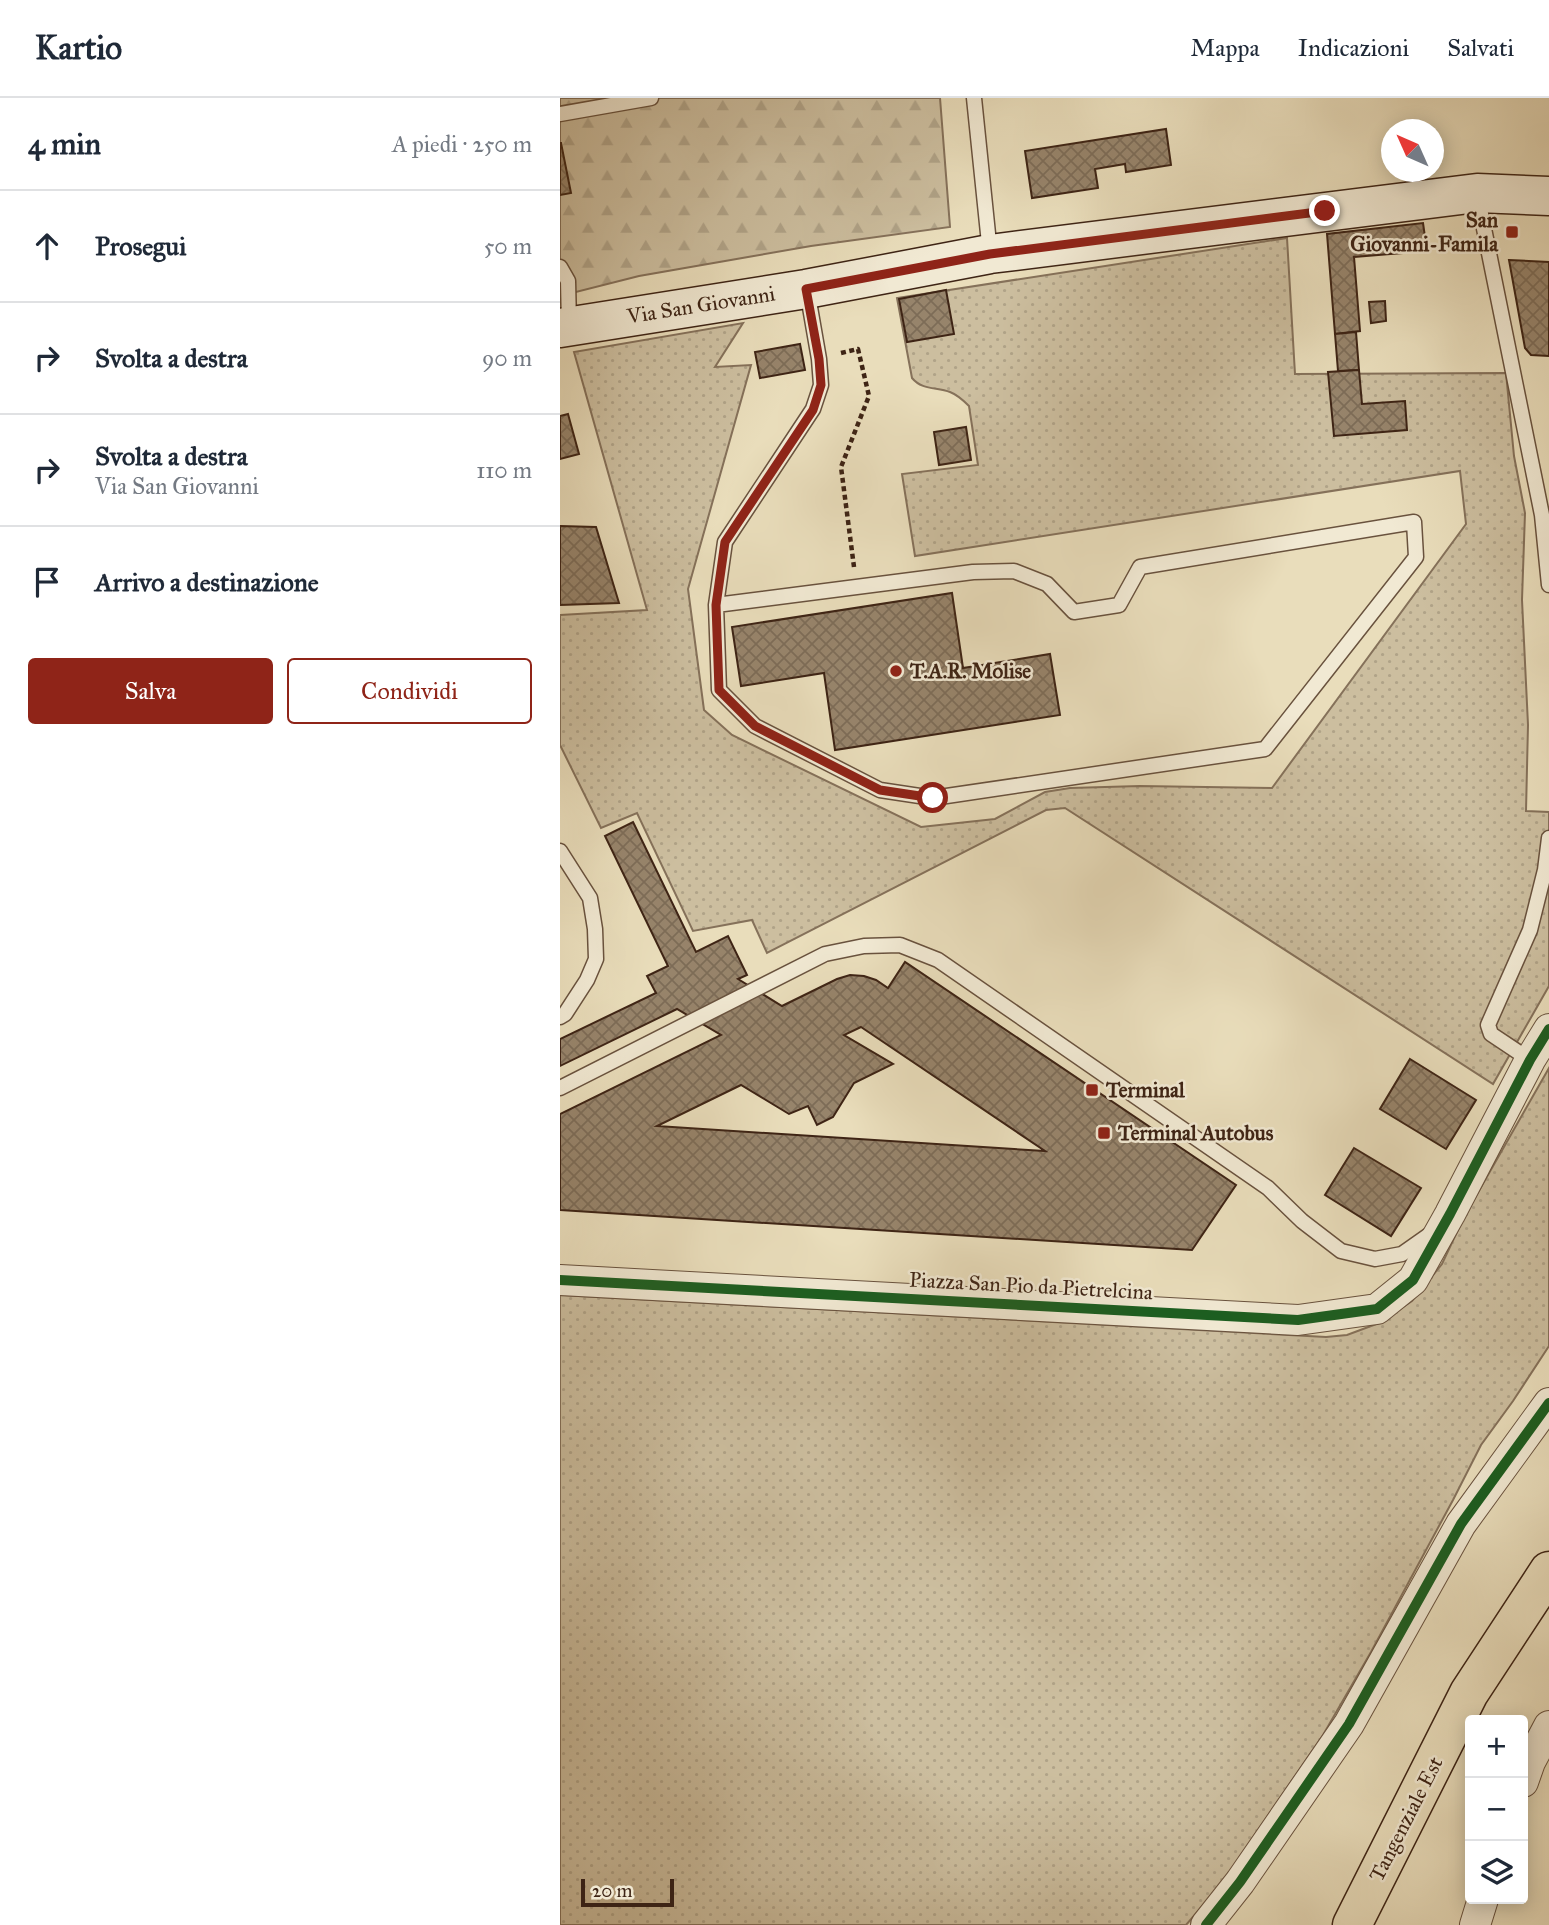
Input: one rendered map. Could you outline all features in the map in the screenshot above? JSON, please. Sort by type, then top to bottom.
[{"type":"main road","name":"Via San Giovanni","points":[[565,326],[806,289],[990,254],[1477,193],[1549,196]]},
{"type":"main road","name":"Tangenziale Est","points":[[1352,1925],[1469,1693],[1549,1571]]},
{"type":"street","name":"Piazza San Pio da Pietrelcina","points":[[560,1280],[1298,1320],[1377,1309],[1413,1280],[1530,1060],[1549,1030]]},
{"type":"street","points":[[1206,1925],[1240,1882],[1349,1724],[1461,1524],[1549,1403]]},
{"type":"street","points":[[1534,1765],[1549,1726]]},
{"type":"street","points":[[1475,1925],[1481,1904]]},
{"type":"lane","points":[[560,114],[652,98]]},
{"type":"lane","points":[[974,98],[990,254]]},
{"type":"lane","points":[[1477,193],[1542,515],[1549,585]]},
{"type":"lane","points":[[560,267],[568,281],[565,326]]},
{"type":"lane","points":[[716,605],[973,572],[1014,571],[1047,584],[1074,612],[1119,605],[1140,567],[1414,522],[1416,557],[1265,749],[933,798],[880,790],[755,726],[719,690],[716,605],[725,542],[813,410],[821,385],[806,289]]},
{"type":"lane","points":[[1530,1060],[1491,1034],[1488,1025],[1530,930],[1545,870],[1549,838]]},
{"type":"lane","points":[[560,851],[590,898],[596,959],[587,980],[565,1014],[560,1017]]},
{"type":"lane","points":[[560,1088],[825,954],[864,946],[900,945],[938,960],[1268,1188],[1302,1221],[1341,1251],[1375,1259],[1402,1254],[1426,1238],[1450,1214]]},
{"type":"path","points":[[819,359],[858,349],[869,396],[841,467],[857,587]]},
{"type":"green space","points":[[560,98],[940,98],[950,227],[811,246],[639,276],[560,296]]},
{"type":"green space","points":[[1287,238],[1295,374],[1506,373],[1514,456],[1525,513],[1522,600],[1528,725],[1526,811],[1549,812],[1549,986],[1493,1084],[1065,808],[1046,810],[767,953],[752,920],[693,931],[637,813],[601,828],[560,745],[560,615],[647,610],[574,352],[743,323],[715,367],[751,365],[688,589],[704,710],[732,735],[921,827],[995,819],[1045,792],[1070,788],[1272,788],[1466,524],[1460,471],[915,556],[902,474],[978,465],[969,406],[953,393],[925,386],[912,378],[897,298]]},
{"type":"green space","points":[[1549,1068],[1549,1346],[1481,1445],[1371,1652],[1323,1735],[1220,1886],[1186,1925],[560,1925],[560,1295],[1326,1337],[1347,1335],[1379,1323],[1412,1301],[1442,1264],[1464,1217]]},
{"type":"building","points":[[1166,129],[1171,165],[1126,172],[1125,164],[1095,169],[1098,188],[1032,198],[1025,151]]},
{"type":"building","points":[[560,143],[571,193],[560,195]]},
{"type":"building","points":[[1423,223],[1427,251],[1354,257],[1360,331],[1335,334],[1327,234]]},
{"type":"building","points":[[1509,260],[1549,262],[1549,356],[1531,355],[1525,348]]},
{"type":"building","points":[[946,290],[954,334],[907,342],[899,299]]},
{"type":"building","points":[[1385,301],[1386,321],[1371,323],[1369,302]]},
{"type":"building","points":[[1356,332],[1359,370],[1338,371],[1335,334]]},
{"type":"building","points":[[800,344],[805,370],[760,378],[755,352]]},
{"type":"building","points":[[1359,370],[1362,404],[1405,401],[1407,430],[1334,436],[1328,372]]},
{"type":"building","points":[[568,414],[579,454],[560,459],[560,416]]},
{"type":"building","points":[[966,427],[971,460],[939,465],[934,432]]},
{"type":"building","points":[[560,526],[596,527],[619,603],[560,605]]},
{"type":"building","name":"T.A.R. Molise","points":[[952,593],[963,668],[1050,654],[1060,715],[835,750],[824,673],[741,686],[732,627]]},
{"type":"building","points":[[633,822],[696,952],[728,936],[747,975],[738,979],[782,1006],[850,975],[876,980],[888,988],[905,962],[1236,1185],[1192,1250],[560,1210],[560,1114],[721,1035],[677,1009],[560,1066],[560,1039],[656,993],[647,976],[668,966],[605,836]],"holes":[[[861,1027],[1045,1151],[657,1126],[741,1085],[789,1114],[808,1106],[817,1125],[833,1117],[854,1083],[893,1064],[844,1035]]]},
{"type":"building","points":[[1410,1059],[1476,1100],[1446,1149],[1380,1109]]},
{"type":"building","points":[[1354,1148],[1421,1188],[1391,1236],[1325,1195]]},
{"type":"cycle path","points":[[560,1280],[1298,1320],[1377,1309],[1413,1280],[1549,1029]]},
{"type":"cycle path","points":[[1206,1925],[1240,1882],[1349,1724],[1461,1524],[1549,1403]]},
{"type":"place","name":"San Giovanni-Famila","points":[[1512,232]]},
{"type":"place","name":"T.A.R. Molise","points":[[896,671]]},
{"type":"place","name":"Terminal","points":[[1092,1090]]},
{"type":"place","name":"Terminal Autobus","points":[[1104,1133]]},
{"type":"route","points":[[933,798],[880,790],[755,726],[719,690],[716,605],[725,542],[813,410],[821,385],[806,289],[990,254],[1325,211]]}]
